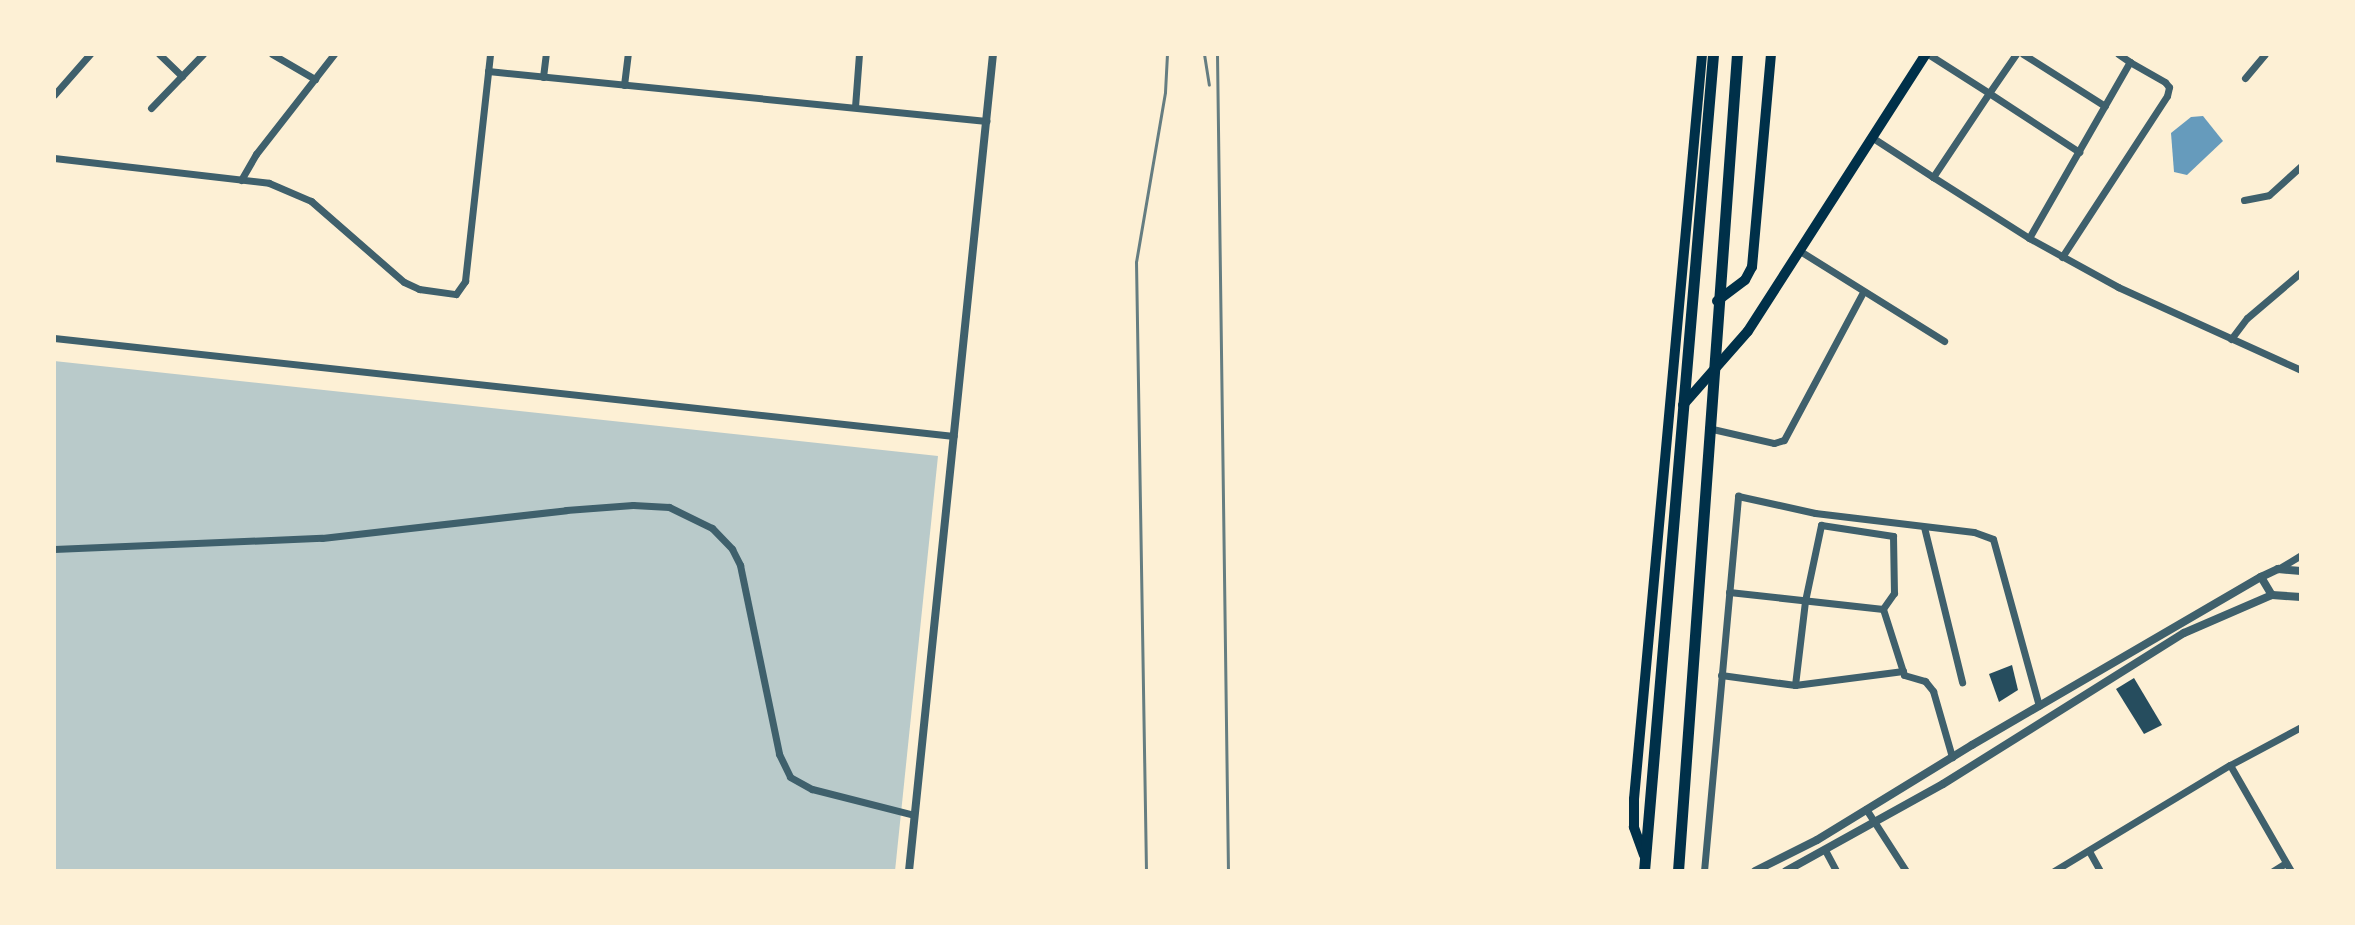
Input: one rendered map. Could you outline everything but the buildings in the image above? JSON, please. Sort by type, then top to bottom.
[{"type":"main road","points":[[1645,856],[1634,827],[1634,799],[1702,54]]},
{"type":"main road","points":[[1644,871],[1713,54]]},
{"type":"main road","points":[[1678,871],[1711,376],[1737,54]]},
{"type":"main road","points":[[1717,301],[1745,280],[1752,267],[1771,54]]},
{"type":"main road","points":[[1683,405],[1748,331],[1927,54]]},
{"type":"street","points":[[54,95],[90,54]]},
{"type":"street","points":[[159,54],[182,76]]},
{"type":"street","points":[[151,108],[203,54]]},
{"type":"street","points":[[272,54],[315,79]]},
{"type":"street","points":[[241,180],[334,54]]},
{"type":"street","points":[[54,158],[269,183],[311,201],[404,282],[419,289],[456,294],[465,281],[490,54]]},
{"type":"street","points":[[543,77],[546,54]]},
{"type":"street","points":[[624,85],[628,54]]},
{"type":"street","points":[[855,107],[859,54]]},
{"type":"street","points":[[909,871],[993,54]]},
{"type":"street","points":[[1927,54],[2079,152]]},
{"type":"street","points":[[1933,177],[2016,54]]},
{"type":"street","points":[[2023,54],[2105,106]]},
{"type":"street","points":[[2062,257],[2167,96],[2168,84],[2118,54]]},
{"type":"street","points":[[2245,78],[2265,54]]},
{"type":"street","points":[[2029,238],[2130,62]]},
{"type":"street","points":[[488,71],[987,121]]},
{"type":"street","points":[[1873,138],[2062,257],[2301,370]]},
{"type":"street","points":[[2244,200],[2269,195],[2301,166]]},
{"type":"street","points":[[1800,251],[1944,341]]},
{"type":"street","points":[[2231,339],[2247,318],[2300,271]]},
{"type":"street","points":[[1708,428],[1774,443],[1784,440],[1863,292]]},
{"type":"street","points":[[54,338],[954,436]]},
{"type":"street","points":[[1704,871],[1738,496],[1815,513],[1974,532],[1996,542],[2039,706]]},
{"type":"street","points":[[54,549],[322,538],[566,510],[633,505],[669,507],[712,528],[732,549],[740,565],[779,754],[790,777],[812,789],[914,815]]},
{"type":"street","points":[[1795,685],[1818,529],[1824,525],[1893,536],[1894,593],[1883,609]]},
{"type":"street","points":[[1924,527],[1962,682]]},
{"type":"street","points":[[1755,871],[1817,840],[1952,757],[2301,555]]},
{"type":"street","points":[[2278,569],[2301,571]]},
{"type":"street","points":[[2261,577],[2272,595]]},
{"type":"street","points":[[1729,592],[1883,609]]},
{"type":"street","points":[[1786,871],[1943,784],[2184,633],[2272,595],[2301,597]]},
{"type":"street","points":[[1883,609],[1907,678],[1931,686],[1952,757]]},
{"type":"street","points":[[1721,675],[1795,685],[1903,671]]},
{"type":"street","points":[[2054,871],[2230,765],[2301,727]]},
{"type":"street","points":[[2230,765],[2291,871]]},
{"type":"street","points":[[1866,809],[1906,871]]},
{"type":"street","points":[[1825,850],[1836,871]]},
{"type":"street","points":[[2089,851],[2100,871]]},
{"type":"street","points":[[2273,871],[2286,863]]},
{"type":"shaded area","points":[[54,361],[938,456],[895,871],[54,871]]},
{"type":"water","points":[[2203,116],[2223,141],[2187,175],[2174,172],[2171,133],[2191,117]]},
{"type":"railway","points":[[1146,871],[1136,262],[1165,92],[1167,54]]},
{"type":"railway","points":[[1204,54],[1209,85]]},
{"type":"railway","points":[[1217,54],[1228,871]]}]
